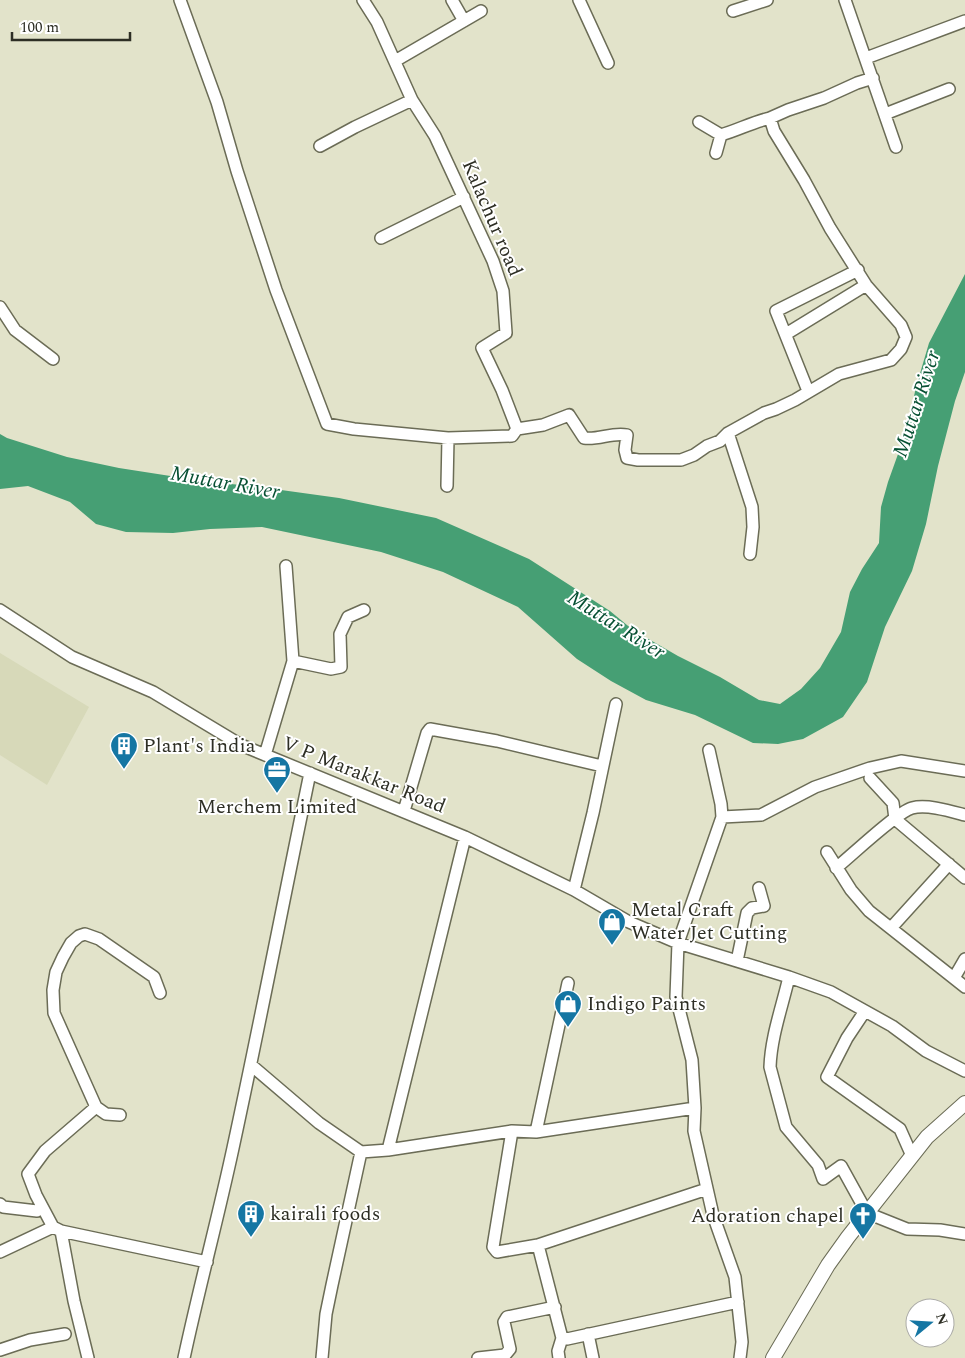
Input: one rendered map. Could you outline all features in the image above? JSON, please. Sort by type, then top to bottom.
[{"type":"main road","points":[[773,1358],[828,1265],[867,1213],[927,1137],[965,1103]]},
{"type":"street","points":[[180,0],[217,102],[258,238],[327,424],[448,438],[512,436],[517,429],[543,425],[569,415],[584,438],[594,440],[617,433],[627,435],[625,450],[627,458],[681,460],[720,441],[728,433],[764,413],[776,410],[795,400],[839,374],[891,360],[901,349],[906,337],[901,325],[866,285],[830,228],[774,131],[770,118]]},
{"type":"street","name":"Kalachur road","points":[[363,0],[377,22],[412,100],[435,136],[493,261],[503,291],[506,333],[482,348],[502,390],[517,429]]},
{"type":"street","points":[[452,0],[464,21]]},
{"type":"street","points":[[579,0],[608,63]]},
{"type":"street","points":[[733,10],[767,0]]},
{"type":"street","points":[[846,0],[896,146]]},
{"type":"street","points":[[395,61],[481,11]]},
{"type":"street","points":[[866,58],[965,21]]},
{"type":"street","points":[[699,122],[721,135],[824,98],[873,78]]},
{"type":"street","points":[[885,114],[949,89]]},
{"type":"street","points":[[320,146],[412,100]]},
{"type":"street","points":[[716,153],[721,135]]},
{"type":"street","points":[[380,238],[464,197]]},
{"type":"street","points":[[808,391],[776,312],[858,270]]},
{"type":"street","points":[[786,334],[866,285]]},
{"type":"street","points":[[0,307],[15,330],[52,359]]},
{"type":"street","points":[[728,433],[752,507],[753,527],[750,554]]},
{"type":"street","points":[[447,486],[448,438]]},
{"type":"street","points":[[265,755],[293,661],[286,566]]},
{"type":"street","name":"V P Marakkar Road","points":[[0,610],[72,657],[153,692],[241,745],[404,810],[465,837],[574,890],[629,922],[678,943],[790,977],[831,992],[892,1026],[926,1051],[965,1071]]},
{"type":"street","points":[[293,661],[331,669],[341,667],[340,634],[348,617],[364,610]]},
{"type":"street","points":[[574,890],[593,813],[616,704]]},
{"type":"street","points":[[404,810],[427,733],[430,729],[497,741],[602,766]]},
{"type":"street","points":[[709,750],[722,804],[722,818],[678,943],[676,997],[692,1060],[695,1108],[694,1131],[714,1215],[735,1277],[742,1342],[740,1358]]},
{"type":"street","points":[[722,818],[761,815],[815,788],[870,768],[901,761],[965,771]]},
{"type":"street","points":[[184,1358],[251,1065],[310,773]]},
{"type":"street","points":[[870,778],[893,803],[895,818],[965,878]]},
{"type":"street","points":[[836,868],[895,818],[911,808],[925,807],[965,815]]},
{"type":"street","points":[[388,1150],[465,837]]},
{"type":"street","points":[[826,852],[851,890],[869,911],[965,987]]},
{"type":"street","points":[[891,928],[950,864]]},
{"type":"street","points":[[737,961],[747,913],[752,908],[764,906],[759,888]]},
{"type":"street","points":[[120,1115],[106,1114],[96,1107],[54,1013],[53,990],[56,972],[71,943],[79,936],[85,934],[99,939],[154,977],[160,992]]},
{"type":"street","points":[[954,978],[965,960]]},
{"type":"street","points":[[790,977],[774,1033],[770,1067],[786,1127],[818,1165],[824,1179],[841,1166],[867,1213],[907,1229],[940,1230],[965,1234]]},
{"type":"street","points":[[536,1132],[568,983]]},
{"type":"street","points":[[865,1011],[847,1038],[827,1077],[900,1128],[912,1156]]},
{"type":"street","points":[[251,1065],[319,1123],[361,1152],[388,1150],[512,1131],[536,1132],[695,1108]]},
{"type":"street","points":[[88,1358],[57,1229],[36,1195],[28,1174],[45,1151],[96,1107]]},
{"type":"street","points":[[512,1131],[493,1247],[497,1252],[538,1245],[707,1188]]},
{"type":"street","points":[[322,1358],[328,1304],[361,1152]]},
{"type":"street","points":[[0,1204],[3,1207],[37,1211]]},
{"type":"street","points":[[0,1252],[57,1229],[206,1262]]},
{"type":"street","points":[[538,1245],[562,1338],[558,1351],[559,1358]]},
{"type":"street","points":[[562,1338],[567,1339],[738,1302]]},
{"type":"street","points":[[478,1358],[505,1355],[508,1352],[510,1349],[504,1322],[507,1317],[555,1307]]},
{"type":"street","points":[[0,1350],[30,1340],[65,1334]]},
{"type":"street","points":[[588,1334],[593,1358]]},
{"type":"shaded area","points":[[0,653],[89,707],[47,785],[0,755]]},
{"type":"water","name":"Muttar River","points":[[965,274],[965,372],[955,401],[938,466],[926,524],[912,571],[885,627],[867,682],[843,717],[803,739],[778,744],[753,743],[695,715],[646,700],[611,681],[577,659],[518,607],[443,572],[381,552],[262,527],[210,529],[173,533],[126,532],[96,524],[70,502],[28,486],[0,489],[0,434],[7,438],[67,457],[119,468],[209,482],[339,498],[436,518],[529,559],[610,611],[633,630],[678,656],[720,677],[759,700],[780,704],[801,689],[820,668],[841,632],[850,592],[879,543],[881,507],[907,429],[916,387],[929,343]]},
{"type":"place","name":"Plant's India","points":[[124,770]]},
{"type":"place","name":"Merchem Limited","points":[[277,794]]},
{"type":"place","name":"Metal Craft Water Jet Cutting","points":[[612,946]]},
{"type":"place","name":"Indigo Paints","points":[[568,1028]]},
{"type":"place","name":"kairali foods","points":[[251,1238]]},
{"type":"place","name":"Adoration chapel","points":[[863,1240]]}]
